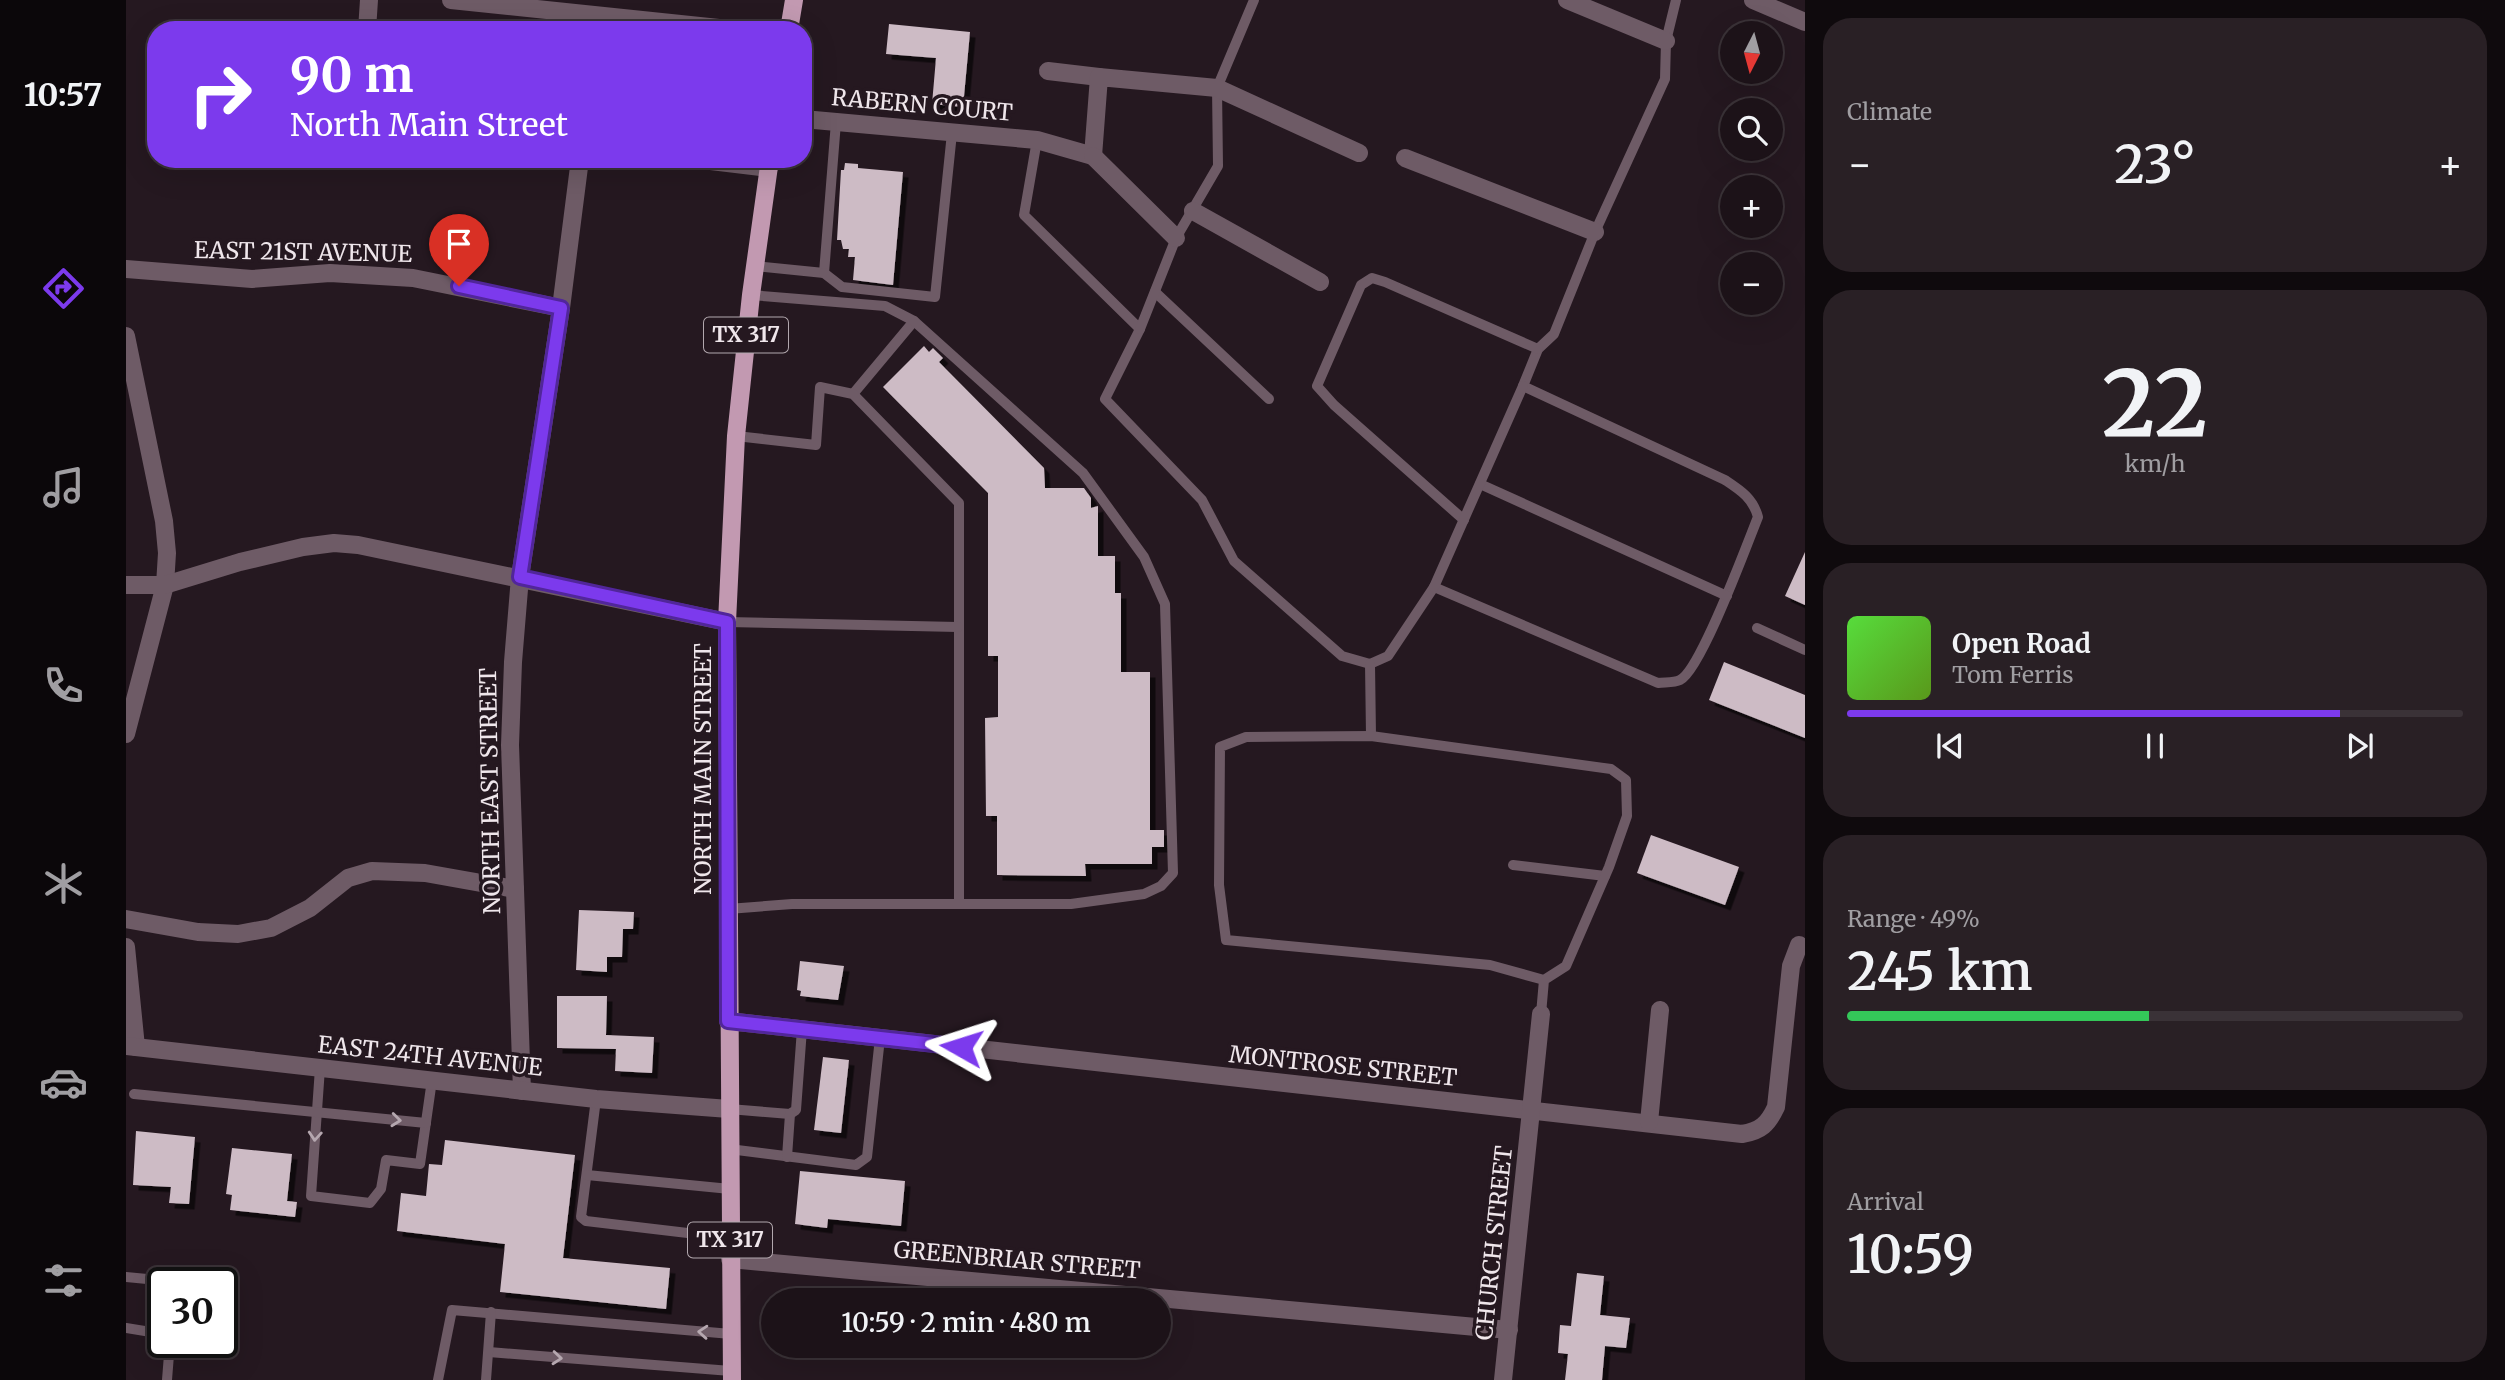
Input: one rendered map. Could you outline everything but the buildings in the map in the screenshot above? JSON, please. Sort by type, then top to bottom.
[{"type":"main road","points":[[790,21],[793,0]]},
{"type":"main road","name":"NORTH MAIN STREET","points":[[732,1375],[727,622],[736,436],[768,168]]},
{"type":"street","points":[[368,21],[369,0]]},
{"type":"street","points":[[451,0],[652,21]]},
{"type":"street","points":[[1567,0],[1666,41]]},
{"type":"street","points":[[1753,0],[1805,22]]},
{"type":"street","points":[[1048,71],[1217,88],[1359,153]]},
{"type":"street","points":[[1099,76],[1093,156],[1177,238]]},
{"type":"street","name":"RABERN COURT","points":[[812,120],[1037,140],[1093,156]]},
{"type":"street","points":[[1405,158],[1595,232]]},
{"type":"street","name":"NORTH EAST STREET","points":[[522,1090],[509,745],[520,577],[561,308],[579,168]]},
{"type":"street","points":[[1193,211],[1320,282]]},
{"type":"street","name":"EAST 21ST AVENUE","points":[[126,269],[252,279],[330,273],[413,278],[561,308]]},
{"type":"street","points":[[126,336],[164,522],[167,553],[165,586],[126,734]]},
{"type":"street","points":[[126,585],[165,586],[240,562],[303,547],[334,543],[358,545],[520,577],[727,622]]},
{"type":"street","points":[[126,919],[198,932],[239,934],[271,928],[310,908],[348,878],[372,871],[425,873],[514,889]]},
{"type":"street","name":"MONTROSE STREET","points":[[728,1021],[1742,1134],[1757,1131],[1769,1122],[1776,1107],[1791,967],[1803,942]]},
{"type":"street","points":[[126,947],[131,1047]]},
{"type":"street","points":[[1649,1122],[1660,1010]]},
{"type":"street","name":"CHURCH STREET","points":[[1503,1380],[1533,1112],[1541,1014]]},
{"type":"street","name":"EAST 24TH AVENUE","points":[[131,1047],[729,1110]]},
{"type":"street","name":"GREENBRIAR STREET","points":[[730,1259],[1508,1330]]},
{"type":"lane","points":[[1254,0],[1217,88],[1218,166],[1177,238],[1140,330],[1105,399],[1202,500],[1234,561],[1342,656],[1370,664],[1388,656],[1434,587],[1538,349],[1554,334],[1595,232],[1665,79],[1666,41],[1676,0]]},
{"type":"lane","points":[[824,273],[836,122]]},
{"type":"lane","points":[[755,266],[824,273],[842,287],[935,297],[952,133]]},
{"type":"lane","points":[[1037,140],[1024,215],[1140,330]]},
{"type":"lane","points":[[1464,520],[1334,405],[1317,386],[1361,285],[1372,278],[1538,349]]},
{"type":"lane","points":[[1155,292],[1269,399]]},
{"type":"lane","points":[[728,909],[792,904],[1071,904],[1144,894],[1161,886],[1173,873],[1165,604],[1144,557],[1083,473],[914,321],[885,306],[751,295]]},
{"type":"lane","points":[[853,394],[914,321]]},
{"type":"lane","points":[[1434,587],[1658,683],[1679,680],[1692,669],[1727,596],[1758,517],[1755,506],[1745,494],[1725,480],[1523,386]]},
{"type":"lane","points":[[736,436],[816,445],[820,387],[853,394],[960,503],[959,904]]},
{"type":"lane","points":[[1480,484],[1727,596]]},
{"type":"lane","points":[[727,622],[958,627]]},
{"type":"lane","points":[[1757,628],[1805,650]]},
{"type":"lane","points":[[1370,664],[1371,736]]},
{"type":"lane","points":[[1371,736],[1611,769],[1626,780],[1627,816],[1605,876],[1566,966],[1544,980],[1490,965],[1226,940],[1219,885],[1220,747],[1246,737],[1371,736]]},
{"type":"lane","points":[[1513,865],[1605,876]]},
{"type":"lane","points":[[1541,1014],[1544,980]]},
{"type":"lane","points":[[729,1110],[790,1115],[796,1110],[802,1029]]},
{"type":"lane","points":[[729,1149],[856,1165],[867,1157],[880,1038]]},
{"type":"lane","points":[[320,1068],[311,1196],[335,1200],[370,1203],[381,1189],[386,1160],[420,1164],[432,1080]]},
{"type":"lane","points":[[134,1094],[426,1123]]},
{"type":"lane","points":[[596,1098],[581,1217],[586,1222],[730,1238]]},
{"type":"lane","points":[[787,1157],[790,1115]]},
{"type":"lane","points":[[587,1175],[730,1189]]},
{"type":"lane","points":[[126,1277],[147,1279]]},
{"type":"lane","points":[[438,1380],[452,1310],[731,1334]]},
{"type":"lane","points":[[486,1380],[491,1312]]},
{"type":"lane","points":[[126,1328],[147,1331]]},
{"type":"lane","points":[[489,1352],[732,1375]]},
{"type":"lane","points":[[167,1380],[169,1358]]},
{"type":"route","points":[[459,286],[561,308],[520,577],[727,622],[728,1021],[961,1047]]}]
